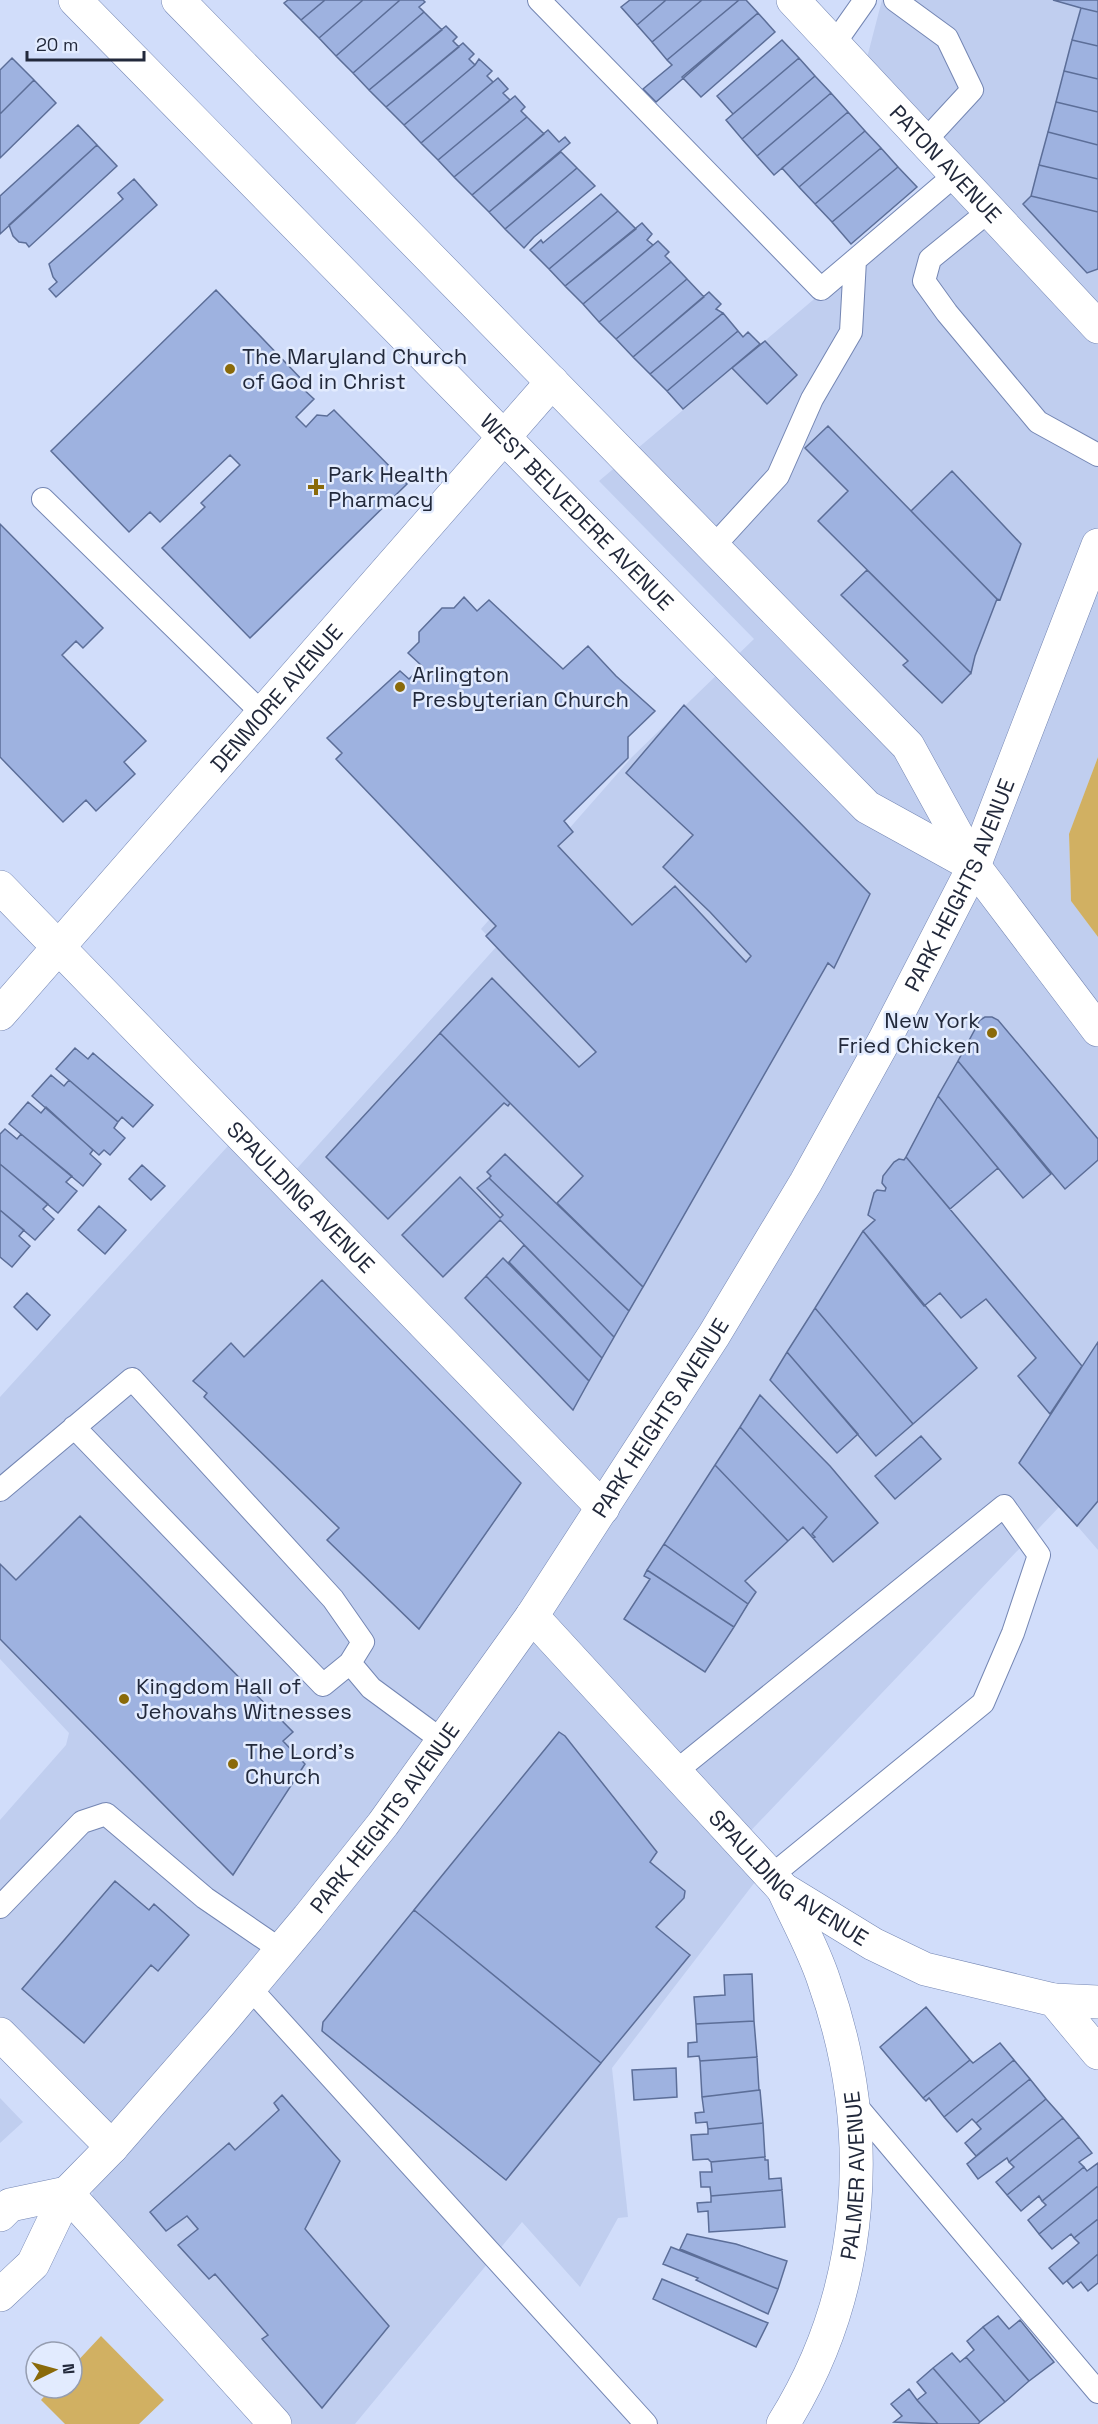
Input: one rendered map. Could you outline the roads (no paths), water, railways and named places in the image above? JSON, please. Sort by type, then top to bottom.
[{"type":"main road","name":"WEST BELVEDERE AVENUE","points":[[75,0],[867,807],[974,866]]},
{"type":"main road","name":"WEST BELVEDERE AVENUE","points":[[178,0],[908,746],[974,866],[1098,1030]]},
{"type":"main road","name":"PATON AVENUE","points":[[793,0],[1098,327]]},
{"type":"main road","name":"DENMORE AVENUE","points":[[0,1014],[552,382]]},
{"type":"main road","name":"PARK HEIGHTS AVENUE","points":[[0,2295],[33,2264],[67,2193],[112,2147],[250,1989],[383,1824],[532,1616],[714,1335],[806,1182],[884,1041],[974,866],[1098,545]]},
{"type":"main road","name":"SPAULDING AVENUE","points":[[0,887],[603,1508]]},
{"type":"main road","name":"SPAULDING AVENUE","points":[[532,1616],[777,1883],[873,1944],[925,1968],[1053,2000]]},
{"type":"main road","name":"PALMER AVENUE","points":[[777,1883],[824,1980],[841,2036],[855,2103],[858,2172],[850,2248],[830,2329],[798,2400],[783,2424]]},
{"type":"main road","points":[[1053,2000],[1098,2002]]},
{"type":"main road","points":[[1053,2000],[1098,2053]]},
{"type":"main road","points":[[0,2034],[112,2147]]},
{"type":"main road","points":[[0,2215],[10,2205],[67,2193],[275,2424]]},
{"type":"lane","points":[[539,0],[821,289],[955,175]]},
{"type":"lane","points":[[834,44],[866,0]]},
{"type":"lane","points":[[895,0],[947,38],[972,90],[924,142]]},
{"type":"lane","points":[[989,211],[930,259],[924,281],[946,314],[1038,422],[1098,455]]},
{"type":"lane","points":[[713,547],[778,477],[812,399],[851,332],[855,260]]},
{"type":"lane","points":[[43,499],[263,714]]},
{"type":"lane","points":[[0,1490],[132,1379],[333,1599],[363,1642],[350,1663],[323,1686],[75,1427]]},
{"type":"lane","points":[[675,1772],[1004,1506],[1039,1555],[1013,1633],[983,1703],[777,1883]]},
{"type":"lane","points":[[350,1663],[371,1688],[443,1742]]},
{"type":"lane","points":[[0,1906],[82,1822],[106,1814],[205,1898],[281,1950]]},
{"type":"lane","points":[[250,1989],[646,2424]]},
{"type":"lane","points":[[855,2103],[1098,2392]]},
{"type":"place","name":"The Maryland Church of God in Christ","points":[[230,369]]},
{"type":"place","name":"Park Health Pharmacy","points":[[316,487]]},
{"type":"place","name":"Arlington Presbyterian Church","points":[[400,687]]},
{"type":"place","name":"New York Fried Chicken","points":[[992,1033]]},
{"type":"place","name":"Kingdom Hall of Jehovahs Witnesses","points":[[124,1699]]},
{"type":"place","name":"The Lord's Church","points":[[233,1764]]}]
